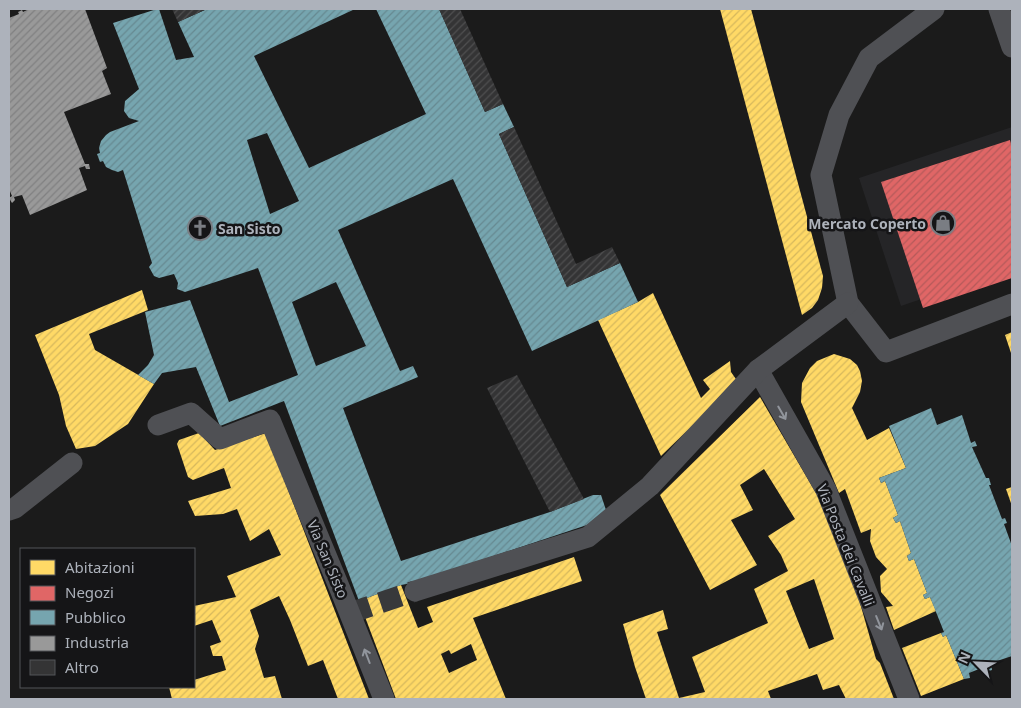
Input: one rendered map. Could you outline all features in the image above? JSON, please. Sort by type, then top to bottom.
[{"type":"street","points":[[934,9],[869,58],[839,114],[821,175],[848,302],[886,352],[1012,304]]},
{"type":"street","points":[[1000,9],[1012,47]]},
{"type":"street","points":[[415,591],[588,537],[650,486],[758,370],[848,302]]},
{"type":"street","name":"Via Posta dei Cavalli","points":[[758,370],[826,490],[909,699]]},
{"type":"street","name":"Via San Sisto","points":[[158,425],[191,413],[220,439],[270,420],[384,699]]},
{"type":"street","points":[[9,510],[15,508],[72,463]]},
{"type":"shaded area","name":"Mercato Coperto","points":[[1012,127],[1012,268],[901,306],[859,178]]},
{"type":"building: Abitazioni","points":[[720,9],[751,9],[823,276],[818,300],[812,308],[802,315]]},
{"type":"building: Abitazioni","points":[[142,290],[148,310],[89,334],[95,350],[154,384],[128,424],[95,446],[76,449],[66,426],[59,395],[35,335]]},
{"type":"building: Abitazioni","points":[[653,293],[701,398],[710,389],[703,380],[730,361],[731,372],[738,382],[661,456],[598,320]]},
{"type":"building: Abitazioni","points":[[1012,332],[1012,356],[1005,335]]},
{"type":"building: Abitazioni","points":[[834,354],[850,359],[857,365],[860,371],[862,381],[860,392],[852,408],[867,440],[889,428],[906,468],[879,478],[881,483],[885,481],[898,515],[893,518],[896,523],[900,521],[911,553],[907,556],[909,561],[914,559],[927,593],[923,595],[925,599],[930,597],[936,611],[894,630],[886,607],[893,606],[881,592],[880,576],[887,569],[876,557],[870,541],[871,529],[861,533],[845,489],[839,493],[801,402],[802,383],[810,368],[817,361]]},
{"type":"building: Abitazioni","points":[[760,397],[820,500],[848,561],[876,659],[880,663],[894,699],[846,699],[839,685],[823,690],[817,674],[768,691],[771,699],[646,699],[623,624],[663,610],[668,629],[657,632],[679,698],[705,692],[692,657],[768,623],[754,589],[788,571],[781,555],[768,536],[795,519],[764,469],[740,485],[753,510],[731,520],[757,565],[710,590],[660,495]],"holes":[[[814,579],[834,639],[809,649],[786,591]]]},
{"type":"building: Abitazioni","points":[[199,433],[215,450],[266,433],[369,699],[338,699],[323,660],[308,666],[279,596],[250,610],[259,636],[255,649],[264,678],[275,676],[282,699],[172,699],[169,688],[195,688],[195,680],[226,670],[222,656],[213,656],[210,646],[221,642],[212,620],[195,626],[195,606],[236,597],[227,576],[281,555],[269,529],[250,541],[237,509],[223,514],[195,516],[188,501],[231,488],[224,468],[193,480],[188,477],[177,444],[179,440]]},
{"type":"building: Abitazioni","points":[[1012,487],[1012,506],[1006,489]]},
{"type":"building: Abitazioni","points":[[574,557],[582,581],[473,618],[506,699],[396,699],[359,601],[401,585],[418,628],[433,622],[427,607]],"holes":[[[471,644],[477,660],[449,673],[441,654],[449,650],[451,654]]]},
{"type":"building: Abitazioni","points":[[941,633],[943,637],[946,635],[964,679],[921,696],[902,648]]},
{"type":"building: Negozi","name":"Mercato Coperto","points":[[1010,140],[1012,148],[1012,278],[923,308],[881,182]]},
{"type":"building: Pubblico","points":[[159,9],[176,60],[194,57],[178,22],[207,9],[355,9],[254,56],[309,168],[426,114],[376,9],[439,9],[485,112],[503,104],[514,127],[499,134],[567,287],[620,263],[638,302],[532,351],[453,179],[338,230],[400,371],[413,366],[418,377],[343,408],[401,561],[550,512],[593,495],[601,495],[606,510],[593,523],[401,585],[359,601],[284,401],[220,426],[196,367],[162,373],[154,384],[138,375],[148,365],[154,355],[145,312],[190,300],[229,402],[298,375],[258,268],[185,292],[177,289],[178,283],[174,274],[159,278],[154,276],[149,267],[152,263],[123,170],[118,172],[106,167],[103,161],[100,162],[97,154],[100,153],[101,141],[106,135],[139,121],[129,118],[124,111],[125,101],[139,89],[113,23]],"holes":[[[267,133],[299,201],[270,214],[247,140]],[[336,282],[366,346],[316,366],[292,302]]]},
{"type":"building: Pubblico","points":[[931,408],[937,425],[962,415],[971,443],[975,441],[977,446],[972,447],[986,478],[989,478],[991,485],[989,485],[1002,519],[1005,518],[1007,523],[1004,524],[1012,546],[1012,656],[991,663],[992,670],[985,672],[984,667],[969,673],[970,678],[964,679],[946,635],[943,637],[941,633],[944,632],[930,597],[925,599],[923,595],[927,593],[914,559],[909,561],[907,556],[911,553],[900,521],[896,523],[893,518],[898,515],[885,481],[881,483],[879,478],[906,468],[889,426]]},
{"type":"building: Industria","points":[[29,9],[85,9],[107,68],[102,71],[111,94],[64,112],[85,164],[89,164],[90,169],[86,169],[85,166],[79,168],[87,190],[30,215],[22,195],[14,197],[15,200],[12,203],[9,198],[12,196],[9,189],[9,18],[19,14],[18,12],[22,10],[23,12]]},
{"type":"building: Altro","points":[[172,9],[207,9],[178,22]]},
{"type":"building: Altro","points":[[439,9],[460,9],[503,104],[485,112]]},
{"type":"building: Altro","points":[[514,127],[576,264],[612,247],[620,263],[567,287],[499,134]]},
{"type":"building: Altro","points":[[517,375],[584,499],[550,512],[487,388]]},
{"type":"tunnel","points":[[350,613],[415,591]]},
{"type":"place","name":"Mercato Coperto","points":[[943,223]]},
{"type":"place","name":"San Sisto","points":[[200,228]]}]
